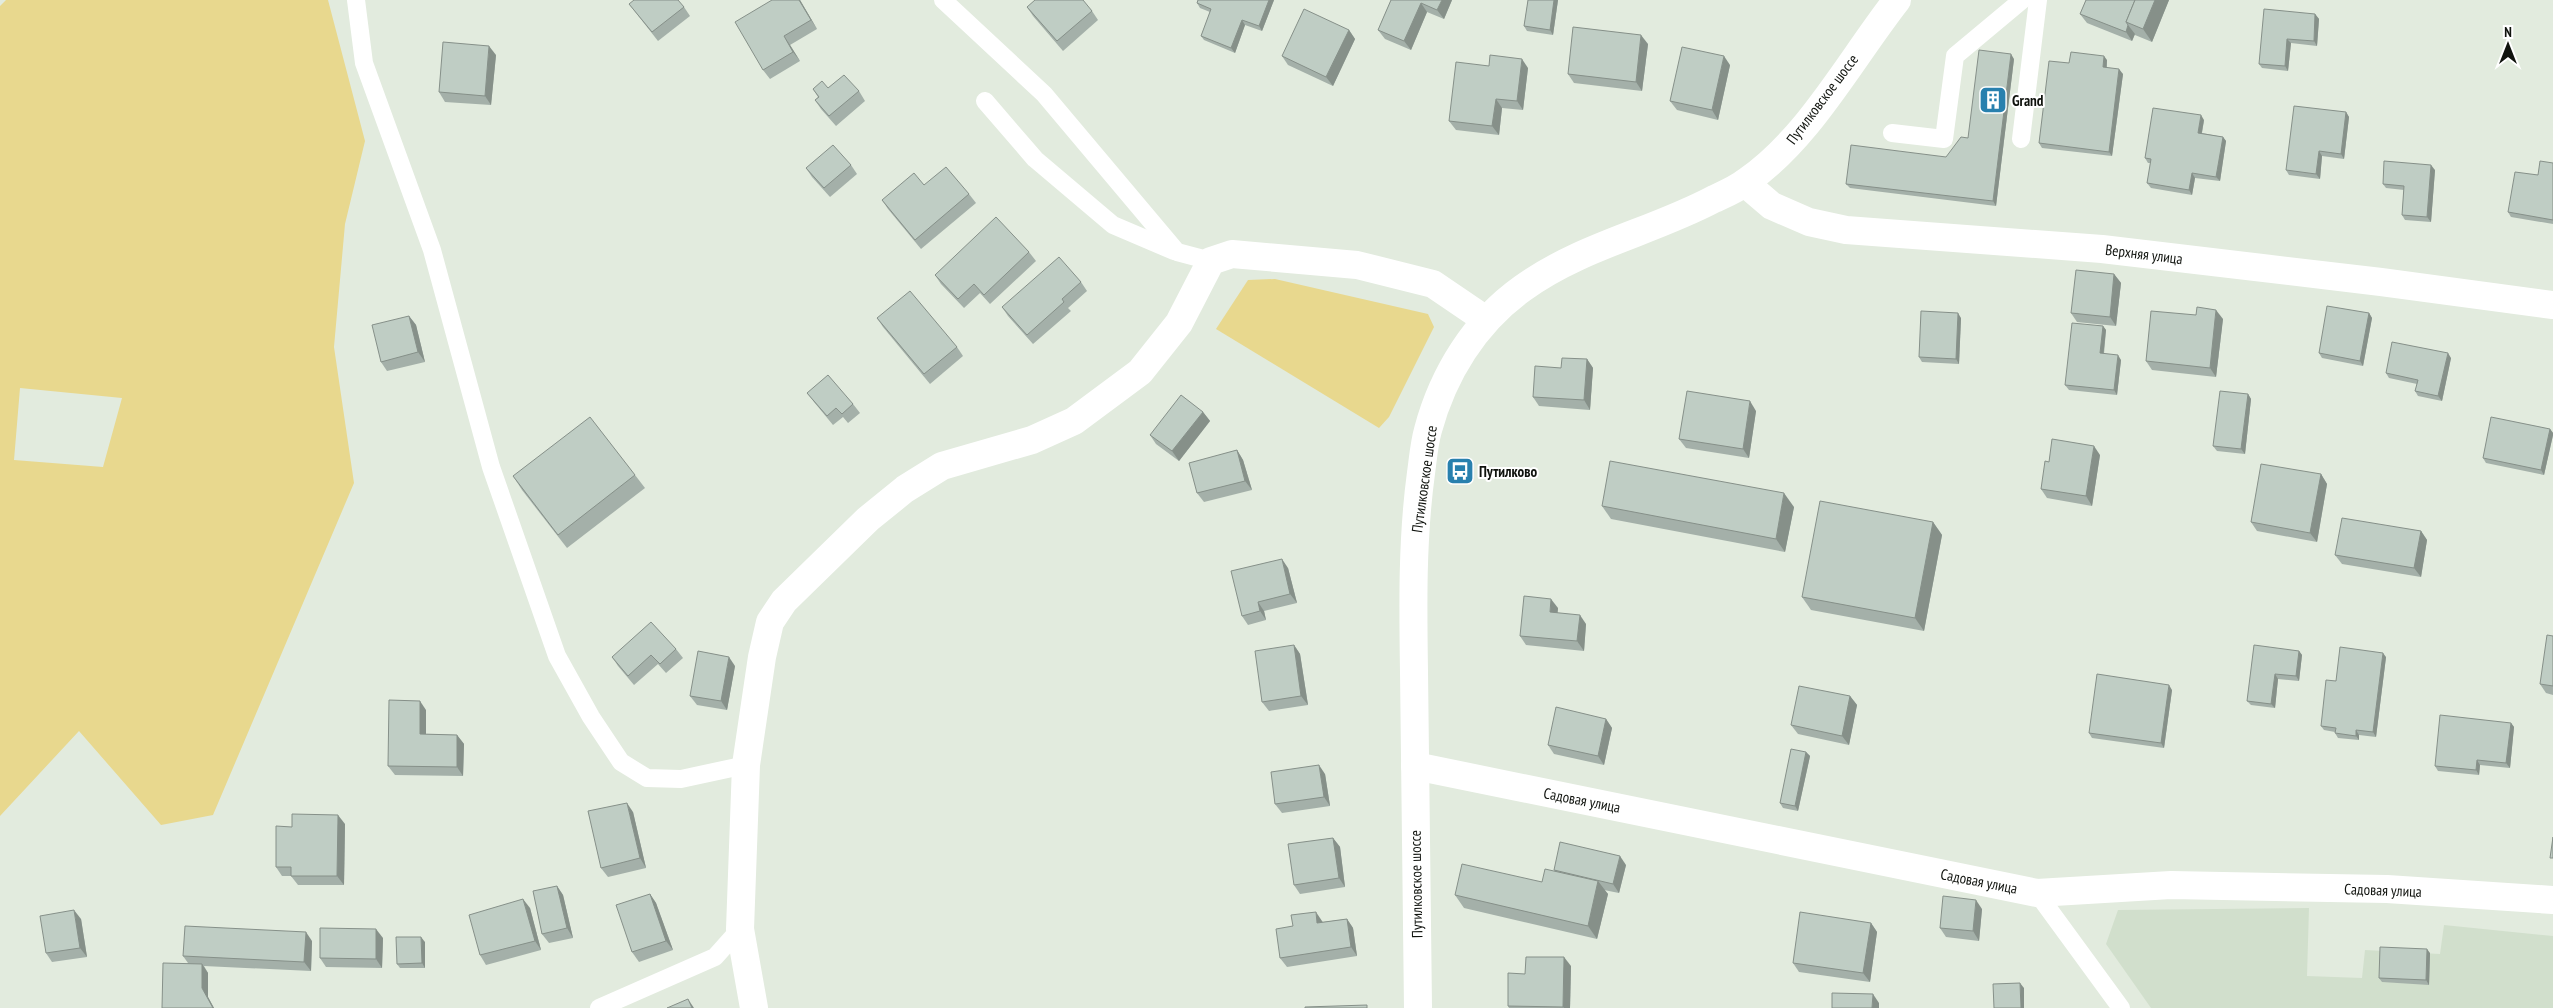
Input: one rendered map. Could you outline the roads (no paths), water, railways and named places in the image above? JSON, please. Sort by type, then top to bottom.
[{"type":"street","name":"Путилковское шоссе","points":[[1418,1008],[1414,567],[1419,492],[1428,432],[1442,391],[1463,350],[1486,320],[1522,288],[1559,265],[1605,244],[1684,215],[1745,183],[1772,162],[1805,127],[1897,0]]},
{"type":"street","name":"Верхняя улица","points":[[1745,183],[1779,209],[1809,222],[1846,230],[2102,249],[2381,282],[2553,305]]},
{"type":"street","points":[[754,1008],[740,929],[746,765],[770,622],[784,600],[868,519],[906,489],[942,466],[1032,440],[1074,421],[1140,372],[1179,323],[1211,261],[1232,254],[1358,265],[1433,284],[1486,320]]},
{"type":"street","name":"Садовая улица","points":[[1415,766],[2037,893],[2191,886],[2387,889],[2553,900]]},
{"type":"lane","points":[[356,0],[364,63],[432,250],[491,467],[557,656],[591,718],[622,762],[647,778],[682,779],[746,765]]},
{"type":"lane","points":[[942,0],[1044,94],[1177,252]]},
{"type":"lane","points":[[1892,133],[1944,139],[1954,56],[2022,0]]},
{"type":"lane","points":[[2022,139],[2038,0]]},
{"type":"lane","points":[[985,101],[1035,159],[1113,225],[1177,252],[1211,261]]},
{"type":"lane","points":[[2037,893],[2121,1008]]},
{"type":"lane","points":[[600,1008],[715,957],[740,929]]},
{"type":"place","name":"Grand","points":[[1993,100]]},
{"type":"place","name":"Путилково","points":[[1460,471]]}]
